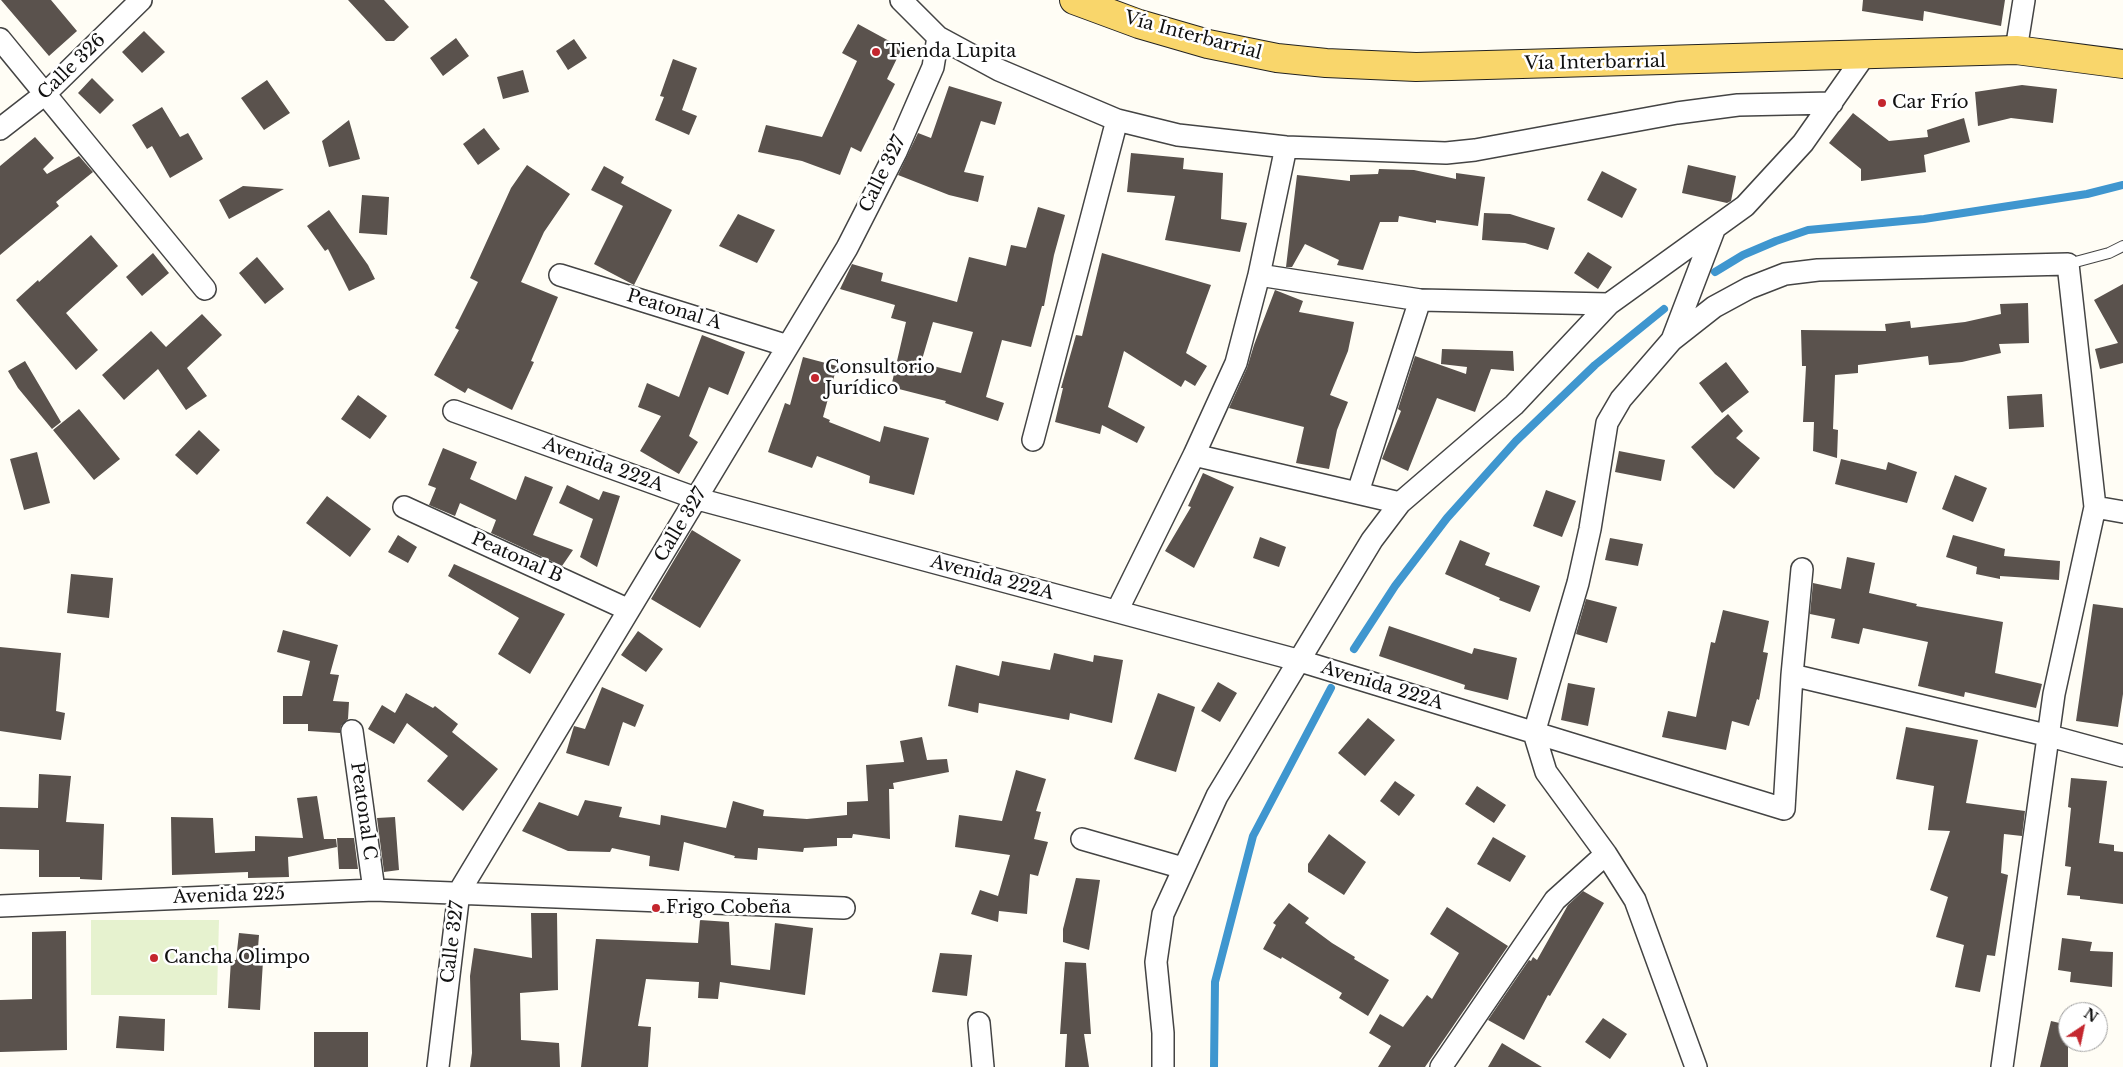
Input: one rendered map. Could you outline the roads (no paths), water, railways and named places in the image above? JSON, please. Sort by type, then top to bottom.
[{"type":"main road","name":"Vía Interbarrial","points":[[1074,0],[1139,24],[1208,44],[1277,58],[1326,63],[1416,67],[1864,56],[2016,50],[2123,64]]},
{"type":"street","name":"Calle 326","points":[[0,129],[45,94],[141,0]]},
{"type":"street","points":[[901,0],[938,37],[999,70],[1117,120],[1178,135],[1286,147],[1446,153],[1475,150],[1677,112],[1738,105],[1832,103]]},
{"type":"street","points":[[2016,50],[2024,0]]},
{"type":"street","name":"Calle 327","points":[[438,1067],[459,892],[698,499],[847,248],[896,152],[932,67],[938,37]]},
{"type":"street","points":[[0,39],[205,289]]},
{"type":"street","points":[[1163,1067],[1163,1033],[1156,962],[1164,914],[1182,868],[1216,796],[1297,660],[1372,540],[1400,503],[1514,405],[1609,304],[1663,263],[1714,230],[1745,206],[1775,176],[1803,143],[1864,56]]},
{"type":"street","points":[[1033,440],[1117,120]]},
{"type":"street","points":[[1118,611],[1194,455],[1236,362],[1258,275],[1286,147]]},
{"type":"street","points":[[1672,340],[1714,230]]},
{"type":"street","points":[[1696,1067],[1636,900],[1606,854],[1546,772],[1534,733],[1578,583],[1590,529],[1607,423],[1621,399],[1672,340],[1714,307],[1750,288],[1785,274],[1818,270],[2068,264],[2096,507],[2054,694],[2050,736],[2002,1067]]},
{"type":"street","name":"Peatonal A","points":[[560,275],[788,346]]},
{"type":"street","points":[[1258,275],[1420,300],[1609,304]]},
{"type":"street","points":[[1358,492],[1420,300]]},
{"type":"street","name":"Avenida 222A","points":[[454,411],[698,499],[1297,660],[1784,808],[1792,675]]},
{"type":"street","points":[[1194,455],[1400,503]]},
{"type":"street","name":"Peatonal B","points":[[404,507],[629,610]]},
{"type":"street","points":[[2096,507],[2123,512]]},
{"type":"street","points":[[1802,569],[1792,675],[2050,736],[2123,756]]},
{"type":"street","name":"Peatonal C","points":[[352,731],[374,890]]},
{"type":"street","points":[[1082,839],[1182,868]]},
{"type":"street","points":[[1441,1067],[1555,900],[1606,854]]},
{"type":"street","name":"Avenida 225","points":[[0,906],[374,890],[844,908]]},
{"type":"street","points":[[979,1023],[983,1067]]},
{"type":"lane","points":[[2068,264],[2110,254],[2123,246]]},
{"type":"waterway","points":[[1715,272],[1743,255],[1808,230],[1924,219],[2087,194],[2123,185]]},
{"type":"waterway","points":[[1354,649],[1395,586],[1447,518],[1516,441],[1595,365],[1664,309]]},
{"type":"waterway","points":[[1214,1067],[1215,982],[1253,836],[1331,688]]},
{"type":"place","name":"Tienda Lupita","points":[[876,52]]},
{"type":"place","name":"Car Frío","points":[[1882,103]]},
{"type":"place","name":"Consultorio Jurídico","points":[[815,378]]},
{"type":"place","name":"Frigo Cobeña","points":[[656,908]]},
{"type":"place","name":"Cancha Olimpo","points":[[154,958]]}]
